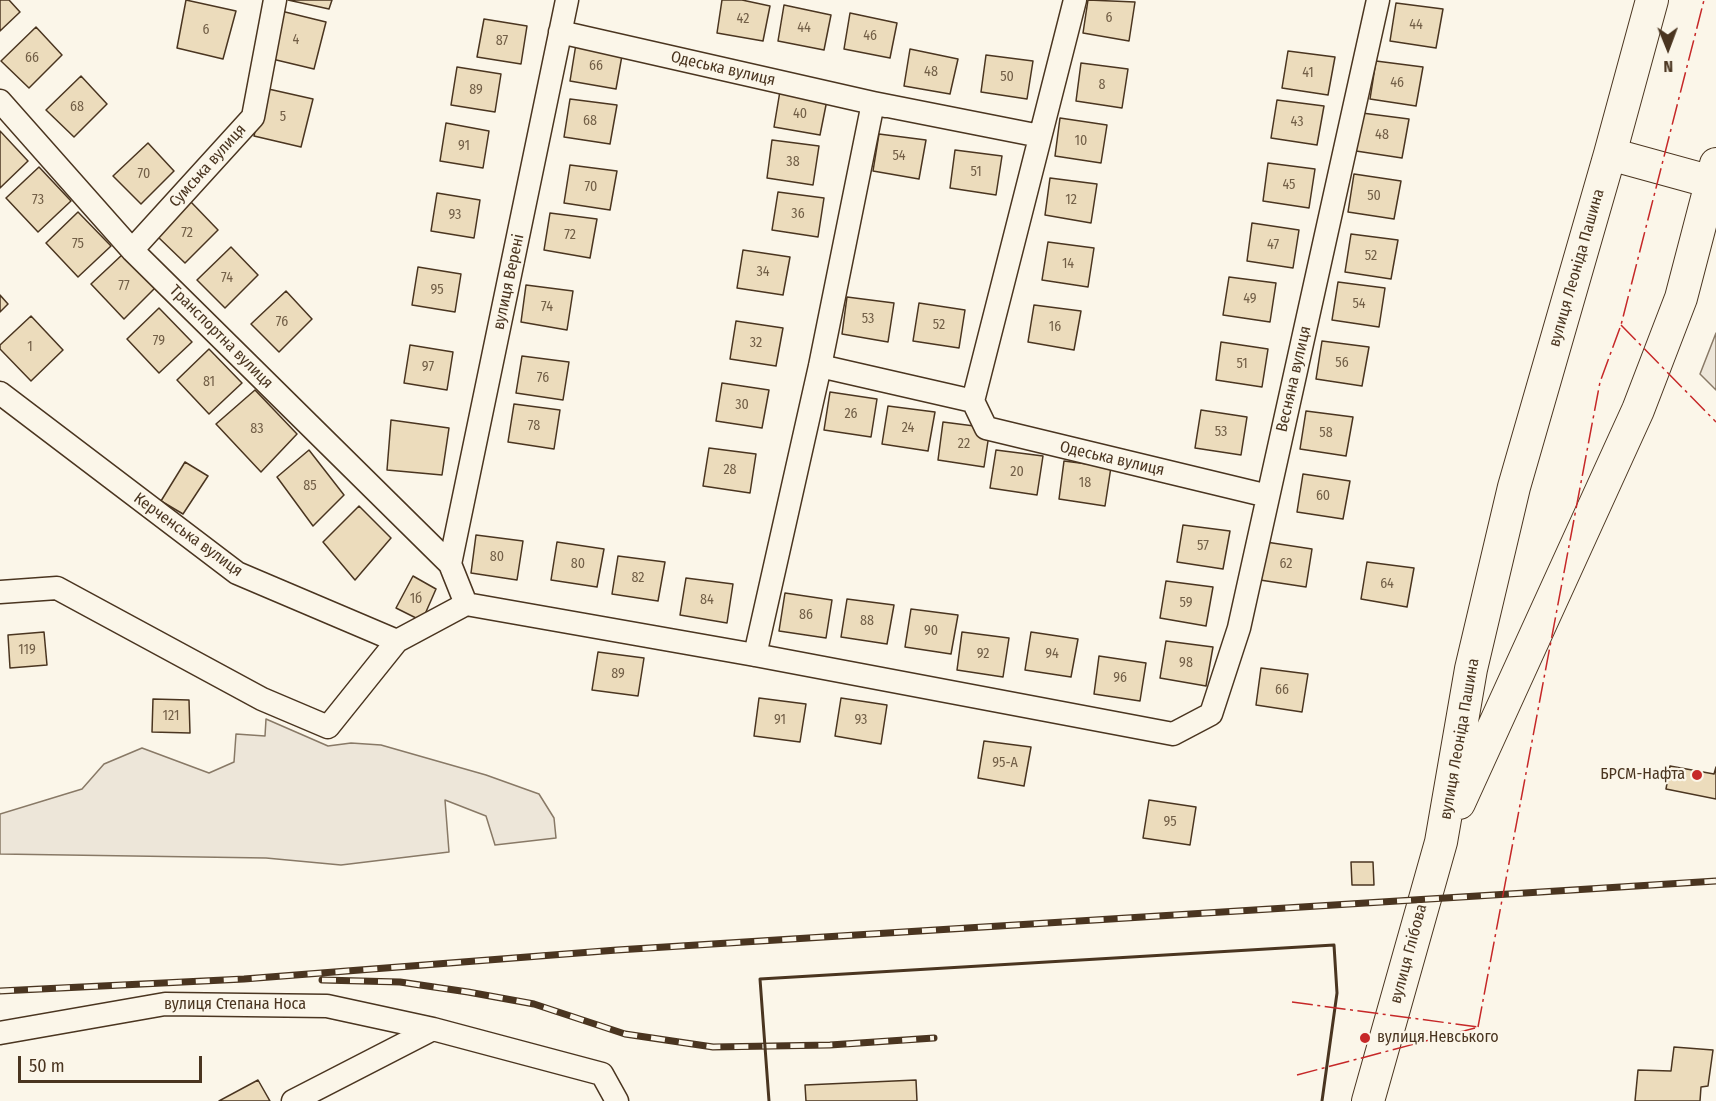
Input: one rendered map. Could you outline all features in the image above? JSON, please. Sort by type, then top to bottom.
[{"type":"main road","name":"вулиця Леоніда Пашина","points":[[1441,842],[1471,669],[1514,487],[1652,0]]},
{"type":"main road","points":[[1610,154],[1714,173]]},
{"type":"main road","name":"вулиця Леоніда Пашина","points":[[1441,842],[1638,410],[1681,298],[1714,173]]},
{"type":"main road","name":"вулиця Глібова","points":[[1368,1101],[1441,842]]},
{"type":"street","name":"Сумська вулиця","points":[[132,250],[253,117],[275,0]]},
{"type":"street","name":"вулиця Верені","points":[[450,564],[567,0]]},
{"type":"street","points":[[819,366],[973,401],[1075,0]]},
{"type":"street","name":"Весняна вулиця","points":[[755,655],[1173,734],[1211,714],[1239,628],[1378,0]]},
{"type":"street","name":"Одеська вулиця","points":[[561,32],[886,105],[1040,136]]},
{"type":"street","name":"Транспортна вулиця","points":[[0,101],[132,250],[450,564]]},
{"type":"street","points":[[0,592],[57,588],[262,699],[328,727],[396,641],[466,603],[755,655],[819,366],[873,103],[886,105]]},
{"type":"street","name":"Керченська вулиця","points":[[0,393],[237,573],[396,641]]},
{"type":"street","name":"Одеська вулиця","points":[[973,401],[986,428],[1268,496]]},
{"type":"street","points":[[450,564],[466,603]]},
{"type":"street","name":"вулиця Степана Носа","points":[[0,1032],[165,1004],[327,1005],[433,1029],[602,1074],[617,1101]]},
{"type":"street","points":[[294,1101],[433,1029]]},
{"type":"shaded area","points":[[1716,333],[1716,390],[1700,374]]},
{"type":"shaded area","points":[[266,719],[328,746],[351,743],[381,745],[486,775],[539,794],[554,818],[556,838],[495,845],[486,816],[445,800],[449,852],[341,865],[266,858],[0,854],[0,814],[82,789],[104,764],[142,748],[209,773],[234,762],[236,734],[265,736]]},
{"type":"building","points":[[0,0],[9,0],[20,12],[0,31]]},
{"type":"building","points":[[186,0],[236,11],[223,59],[177,48]]},
{"type":"building","points":[[288,0],[332,0],[329,9]]},
{"type":"building","points":[[722,0],[742,0],[770,6],[763,41],[717,33]]},
{"type":"building","points":[[1088,0],[1135,2],[1129,41],[1083,33]]},
{"type":"building","points":[[1396,3],[1443,9],[1436,48],[1390,41]]},
{"type":"building","points":[[784,5],[831,15],[824,50],[778,41]]},
{"type":"building","points":[[277,10],[326,22],[314,69],[268,58]]},
{"type":"building","points":[[850,13],[897,23],[890,58],[844,49]]},
{"type":"building","points":[[484,19],[527,26],[521,64],[477,57]]},
{"type":"building","points":[[36,27],[62,55],[29,88],[1,61]]},
{"type":"building","points":[[576,44],[623,50],[616,89],[570,81]]},
{"type":"building","points":[[910,49],[958,59],[950,94],[904,86]]},
{"type":"building","points":[[1288,51],[1335,57],[1328,95],[1282,88]]},
{"type":"building","points":[[986,55],[1033,61],[1027,99],[981,92]]},
{"type":"building","points":[[1376,61],[1423,67],[1416,106],[1370,99]]},
{"type":"building","points":[[1081,63],[1128,69],[1122,108],[1076,101]]},
{"type":"building","points":[[457,67],[501,74],[495,112],[451,105]]},
{"type":"building","points":[[81,76],[107,104],[74,137],[46,110]]},
{"type":"building","points":[[264,88],[313,99],[301,147],[254,136]]},
{"type":"building","points":[[780,91],[827,100],[820,135],[774,127]]},
{"type":"building","points":[[570,99],[617,105],[610,144],[564,137]]},
{"type":"building","points":[[1277,100],[1324,106],[1317,145],[1271,138]]},
{"type":"building","points":[[1362,113],[1409,119],[1402,158],[1356,151]]},
{"type":"building","points":[[1060,118],[1107,125],[1101,163],[1055,156]]},
{"type":"building","points":[[446,123],[489,131],[483,168],[440,161]]},
{"type":"building","points":[[0,131],[28,161],[0,188]]},
{"type":"building","points":[[879,134],[926,140],[919,179],[873,171]]},
{"type":"building","points":[[772,140],[819,146],[813,185],[767,178]]},
{"type":"building","points":[[148,143],[174,171],[141,204],[113,176]]},
{"type":"building","points":[[955,150],[1002,156],[996,195],[950,188]]},
{"type":"building","points":[[1268,163],[1315,169],[1309,208],[1263,201]]},
{"type":"building","points":[[570,165],[617,171],[610,210],[564,203]]},
{"type":"building","points":[[39,167],[71,201],[38,232],[6,198]]},
{"type":"building","points":[[1354,174],[1401,181],[1394,219],[1348,212]]},
{"type":"building","points":[[1050,178],[1097,184],[1091,223],[1045,215]]},
{"type":"building","points":[[778,192],[824,198],[818,237],[772,230]]},
{"type":"building","points":[[437,193],[480,200],[474,238],[431,231]]},
{"type":"building","points":[[191,202],[218,230],[185,263],[157,236]]},
{"type":"building","points":[[78,212],[111,246],[78,277],[46,243]]},
{"type":"building","points":[[550,213],[597,219],[590,258],[544,250]]},
{"type":"building","points":[[1252,223],[1299,230],[1293,268],[1247,261]]},
{"type":"building","points":[[1351,234],[1398,240],[1391,279],[1345,272]]},
{"type":"building","points":[[1048,242],[1094,248],[1088,287],[1042,280]]},
{"type":"building","points":[[231,247],[258,275],[225,308],[197,280]]},
{"type":"building","points":[[743,250],[790,257],[783,295],[737,288]]},
{"type":"building","points":[[124,253],[156,287],[124,319],[91,284]]},
{"type":"building","points":[[418,267],[461,274],[455,312],[412,305]]},
{"type":"building","points":[[1229,277],[1276,283],[1270,322],[1223,315]]},
{"type":"building","points":[[1338,282],[1385,288],[1379,327],[1332,320]]},
{"type":"building","points":[[526,285],[573,291],[567,330],[521,322]]},
{"type":"building","points":[[286,291],[312,319],[279,352],[251,324]]},
{"type":"building","points":[[0,295],[8,304],[0,312]]},
{"type":"building","points":[[847,297],[894,303],[888,342],[842,334]]},
{"type":"building","points":[[919,303],[965,310],[959,348],[913,341]]},
{"type":"building","points":[[1034,305],[1081,311],[1074,350],[1028,342]]},
{"type":"building","points":[[159,308],[192,342],[159,373],[127,339]]},
{"type":"building","points":[[31,316],[63,350],[31,381],[0,349],[0,345]]},
{"type":"building","points":[[736,321],[783,328],[776,366],[730,359]]},
{"type":"building","points":[[1322,341],[1369,347],[1362,386],[1316,379]]},
{"type":"building","points":[[1221,342],[1268,349],[1262,387],[1216,380]]},
{"type":"building","points":[[410,345],[453,352],[447,390],[404,383]]},
{"type":"building","points":[[209,349],[242,383],[209,414],[177,380]]},
{"type":"building","points":[[522,356],[569,362],[563,400],[516,393]]},
{"type":"building","points":[[722,383],[769,390],[762,428],[716,421]]},
{"type":"building","points":[[255,390],[297,434],[261,472],[216,424]]},
{"type":"building","points":[[830,392],[877,399],[871,437],[824,430]]},
{"type":"building","points":[[514,404],[560,410],[554,449],[508,442]]},
{"type":"building","points":[[888,406],[935,412],[928,451],[882,444]]},
{"type":"building","points":[[1201,410],[1247,417],[1241,455],[1195,448]]},
{"type":"building","points":[[1306,411],[1353,417],[1346,456],[1300,449]]},
{"type":"building","points":[[391,420],[449,428],[442,475],[387,470]]},
{"type":"building","points":[[943,422],[990,428],[984,467],[938,460]]},
{"type":"building","points":[[709,448],[756,454],[750,493],[703,486]]},
{"type":"building","points":[[309,450],[344,495],[313,526],[277,477]]},
{"type":"building","points":[[996,450],[1043,456],[1037,495],[990,488]]},
{"type":"building","points":[[1064,461],[1111,467],[1105,506],[1059,499]]},
{"type":"building","points":[[185,462],[208,476],[183,514],[161,501]]},
{"type":"building","points":[[1303,474],[1350,481],[1343,519],[1297,512]]},
{"type":"building","points":[[359,506],[391,538],[355,580],[323,542]]},
{"type":"building","points":[[1183,525],[1230,531],[1223,569],[1177,562]]},
{"type":"building","points":[[476,535],[523,541],[517,580],[471,573]]},
{"type":"building","points":[[557,542],[604,549],[597,587],[551,580]]},
{"type":"building","points":[[1266,542],[1312,549],[1306,587],[1260,580]]},
{"type":"building","points":[[618,556],[665,562],[658,601],[612,594]]},
{"type":"building","points":[[1367,562],[1414,568],[1407,607],[1361,599]]},
{"type":"building","points":[[413,576],[436,589],[422,621],[396,608]]},
{"type":"building","points":[[686,578],[733,584],[727,623],[680,615]]},
{"type":"building","points":[[1166,581],[1213,587],[1206,626],[1160,618]]},
{"type":"building","points":[[785,593],[832,600],[826,638],[779,631]]},
{"type":"building","points":[[847,599],[894,605],[887,644],[841,637]]},
{"type":"building","points":[[911,609],[958,615],[951,654],[905,647]]},
{"type":"building","points":[[44,632],[47,665],[10,668],[8,635]]},
{"type":"building","points":[[962,632],[1009,638],[1003,677],[957,670]]},
{"type":"building","points":[[1031,632],[1078,639],[1071,677],[1025,670]]},
{"type":"building","points":[[1166,641],[1213,647],[1206,686],[1160,678]]},
{"type":"building","points":[[598,652],[644,658],[638,696],[592,690]]},
{"type":"building","points":[[1099,656],[1146,663],[1140,701],[1094,694]]},
{"type":"building","points":[[1261,668],[1308,674],[1302,712],[1256,705]]},
{"type":"building","points":[[759,698],[806,704],[800,742],[754,736]]},
{"type":"building","points":[[841,698],[887,705],[881,744],[835,736]]},
{"type":"building","points":[[153,699],[189,700],[190,733],[152,732]]},
{"type":"building","points":[[984,741],[1031,747],[1024,786],[978,778]]},
{"type":"building","points":[[1670,766],[1714,774],[1716,767],[1716,799],[1666,789]]},
{"type":"building","points":[[1149,800],[1196,807],[1190,845],[1143,838]]},
{"type":"building","points":[[1351,862],[1373,862],[1374,885],[1352,885]]},
{"type":"building","points":[[1674,1047],[1713,1050],[1708,1086],[1701,1087],[1700,1101],[1635,1101],[1638,1070],[1671,1071]]},
{"type":"building","points":[[258,1080],[270,1101],[219,1101]]},
{"type":"building","points":[[916,1080],[917,1101],[806,1101],[805,1085]]},
{"type":"railway","points":[[0,991],[244,979],[617,950],[1716,881]]},
{"type":"railway","points":[[322,980],[400,982],[468,992],[534,1004],[625,1034],[713,1047],[830,1045],[934,1038]]},
{"type":"wall","points":[[769,1101],[760,979],[1334,945],[1337,993],[1322,1101]]},
{"type":"power","points":[[1478,1027],[1600,382],[1621,325],[1704,0]]},
{"type":"power","points":[[1621,325],[1716,422]]},
{"type":"power","points":[[1292,1002],[1478,1027]]},
{"type":"power","points":[[1297,1075],[1475,1028]]},
{"type":"place","name":"БРСМ-Нафта","points":[[1697,775]]},
{"type":"place","name":"вулиця Невського","points":[[1365,1038]]}]
